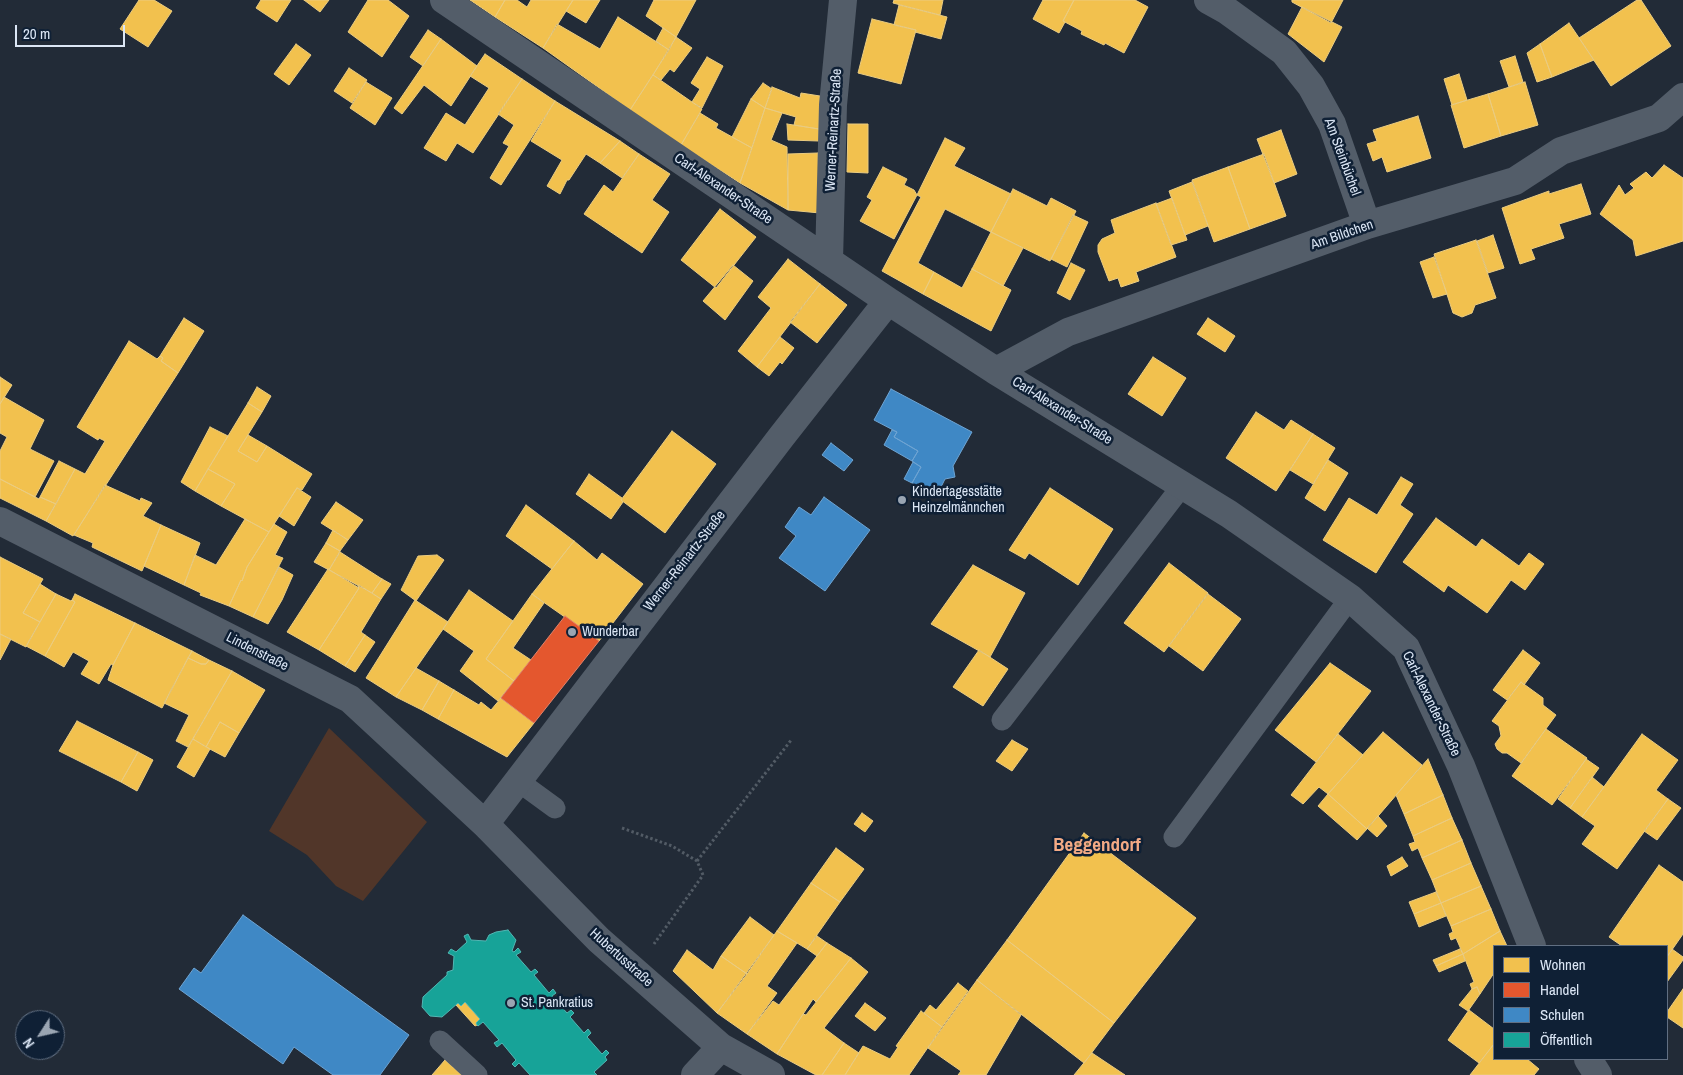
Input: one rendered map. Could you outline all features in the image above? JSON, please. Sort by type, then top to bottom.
[{"type":"street","name":"Carl-Alexander-Straße","points":[[444,0],[888,301],[996,371],[1229,514],[1350,598],[1406,648],[1461,766],[1532,945]]},
{"type":"street","name":"Werner-Reinartz-Straße","points":[[830,261],[833,105],[843,0]]},
{"type":"street","name":"Am Steinbüchel","points":[[1222,3],[1284,52],[1311,86],[1332,124],[1367,225]]},
{"type":"street","name":"Am Bildchen","points":[[996,371],[1068,332],[1367,225],[1515,181],[1561,151],[1659,118],[1683,97]]},
{"type":"street","name":"Werner-Reinartz-Straße","points":[[485,824],[782,436],[888,301]]},
{"type":"street","name":"Lindenstraße","points":[[0,521],[350,699],[485,824]]},
{"type":"street","name":"Hubertusstraße","points":[[485,824],[599,940],[721,1047],[771,1075]]},
{"type":"street","points":[[695,1075],[721,1047]]},
{"type":"street","points":[[1589,1060],[1598,1075]]},
{"type":"lane","points":[[1002,720],[1182,486]]},
{"type":"lane","points":[[1174,837],[1350,598]]},
{"type":"lane","points":[[518,781],[555,808]]},
{"type":"lane","points":[[440,1041],[477,1075]]},
{"type":"path","points":[[697,860],[792,739]]},
{"type":"path","points":[[622,828],[672,846],[697,860],[703,875],[635,971]]},
{"type":"shaded area","points":[[329,728],[427,822],[363,901],[336,886],[307,855],[269,831]]},
{"type":"building: Wohnen","points":[[139,0],[154,0],[172,11],[148,47],[120,29]]},
{"type":"building: Wohnen","points":[[261,0],[291,0],[277,22],[256,8]]},
{"type":"building: Wohnen","points":[[304,0],[329,0],[320,12]]},
{"type":"building: Wohnen","points":[[368,0],[388,0],[409,16],[382,57],[348,32]]},
{"type":"building: Wohnen","points":[[470,0],[505,0],[495,17]]},
{"type":"building: Wohnen","points":[[505,0],[517,0],[527,7],[531,0],[573,0],[543,48],[495,17]]},
{"type":"building: Wohnen","points":[[573,0],[600,0],[586,23],[566,11]]},
{"type":"building: Wohnen","points":[[654,0],[696,0],[676,37],[646,16]]},
{"type":"building: Wohnen","points":[[894,0],[943,0],[940,15],[893,3]]},
{"type":"building: Wohnen","points":[[1043,0],[1074,0],[1059,33],[1033,19]]},
{"type":"building: Wohnen","points":[[1074,0],[1135,0],[1148,7],[1124,53],[1081,34],[1082,31],[1063,21]]},
{"type":"building: Wohnen","points":[[1292,0],[1343,0],[1331,23],[1292,2]]},
{"type":"building: Wohnen","points":[[1637,0],[1641,0],[1671,46],[1611,86],[1579,38]]},
{"type":"building: Wohnen","points":[[899,5],[947,17],[941,39],[894,25]]},
{"type":"building: Wohnen","points":[[1302,7],[1342,27],[1324,62],[1288,34]]},
{"type":"building: Wohnen","points":[[618,17],[669,50],[630,110],[543,48],[557,24],[600,49]]},
{"type":"building: Wohnen","points":[[872,19],[916,30],[901,84],[858,73]]},
{"type":"building: Wohnen","points":[[1569,23],[1594,60],[1552,77],[1540,44]]},
{"type":"building: Wohnen","points":[[663,28],[676,37],[669,50],[656,41]]},
{"type":"building: Wohnen","points":[[428,30],[441,39],[423,66],[410,57]]},
{"type":"building: Wohnen","points":[[676,37],[692,48],[674,72],[670,69],[661,80],[653,75]]},
{"type":"building: Wohnen","points":[[441,39],[477,66],[451,106],[424,85],[402,114],[394,108]]},
{"type":"building: Wohnen","points":[[296,44],[311,55],[289,85],[274,74]]},
{"type":"building: Wohnen","points":[[1540,44],[1552,77],[1537,82],[1527,53]]},
{"type":"building: Wohnen","points":[[485,54],[522,79],[473,153],[457,143],[446,161],[424,148],[446,113],[465,125],[489,88],[470,76]]},
{"type":"building: Wohnen","points":[[1515,56],[1523,82],[1509,87],[1500,61]]},
{"type":"building: Wohnen","points":[[707,57],[723,66],[702,108],[692,102],[700,89],[691,83]]},
{"type":"building: Wohnen","points":[[349,68],[367,80],[352,103],[334,91]]},
{"type":"building: Wohnen","points":[[1459,74],[1467,100],[1452,105],[1444,79]]},
{"type":"building: Wohnen","points":[[653,75],[702,109],[681,145],[630,110]]},
{"type":"building: Wohnen","points":[[522,79],[555,101],[501,185],[490,178],[509,146],[503,143],[514,125],[498,114]]},
{"type":"building: Wohnen","points":[[366,82],[392,98],[375,125],[350,108]]},
{"type":"building: Wohnen","points":[[1525,82],[1538,125],[1501,136],[1488,94]]},
{"type":"building: Wohnen","points":[[763,83],[772,89],[765,108],[751,99]]},
{"type":"building: Wohnen","points":[[772,87],[800,98],[801,93],[820,96],[819,129],[794,125],[796,117],[765,108]]},
{"type":"building: Wohnen","points":[[1488,94],[1501,136],[1464,148],[1451,105]]},
{"type":"building: Wohnen","points":[[751,99],[765,108],[752,148],[732,137]]},
{"type":"building: Wohnen","points":[[555,101],[620,141],[600,163],[586,154],[569,180],[567,180],[560,194],[547,186],[562,160],[531,141]]},
{"type":"building: Wohnen","points":[[765,108],[782,113],[771,140],[787,147],[788,210],[740,183]]},
{"type":"building: Wohnen","points":[[700,113],[718,124],[716,128],[752,148],[740,183],[681,145]]},
{"type":"building: Wohnen","points":[[1418,116],[1431,158],[1387,172],[1382,157],[1373,161],[1367,144],[1377,141],[1373,130]]},
{"type":"building: Wohnen","points":[[787,124],[819,129],[819,141],[788,140]]},
{"type":"building: Wohnen","points":[[848,124],[868,124],[868,173],[847,172]]},
{"type":"building: Wohnen","points":[[1281,130],[1297,174],[1274,183],[1257,139]]},
{"type":"building: Wohnen","points":[[945,138],[965,148],[954,166],[1011,194],[991,232],[945,209],[918,263],[934,272],[923,294],[882,271],[921,197],[917,195]]},
{"type":"building: Wohnen","points":[[620,141],[639,154],[622,178],[600,163]]},
{"type":"building: Wohnen","points":[[818,153],[820,213],[788,210],[788,154]]},
{"type":"building: Wohnen","points":[[639,154],[670,174],[652,200],[669,212],[642,253],[584,214],[604,185],[613,192]]},
{"type":"building: Wohnen","points":[[1264,154],[1286,216],[1250,229],[1228,167]]},
{"type":"building: Wohnen","points":[[1664,165],[1683,178],[1683,241],[1636,256],[1633,240],[1600,214],[1619,185],[1625,195],[1634,188],[1630,184],[1646,172],[1652,178]]},
{"type":"building: Wohnen","points":[[883,167],[907,179],[904,185],[914,190],[917,195],[894,239],[860,221],[872,200],[867,197]]},
{"type":"building: Wohnen","points":[[1228,167],[1250,229],[1214,242],[1192,180]]},
{"type":"building: Wohnen","points":[[1192,182],[1208,226],[1185,235],[1169,191]]},
{"type":"building: Wohnen","points":[[1581,184],[1591,214],[1559,224],[1564,238],[1531,249],[1535,259],[1520,264],[1502,208],[1549,191],[1549,194]]},
{"type":"building: Wohnen","points":[[1013,189],[1047,206],[1051,198],[1076,211],[1050,261],[991,232]]},
{"type":"building: Wohnen","points":[[1172,198],[1187,240],[1171,245],[1156,204]]},
{"type":"building: Wohnen","points":[[1156,203],[1176,257],[1136,272],[1139,281],[1121,287],[1118,278],[1109,281],[1098,252],[1098,245],[1102,239],[1115,233],[1111,220]]},
{"type":"building: Wohnen","points":[[720,209],[756,237],[716,288],[681,260]]},
{"type":"building: Wohnen","points":[[1073,215],[1088,222],[1067,267],[1051,259]]},
{"type":"building: Wohnen","points":[[991,232],[1023,248],[1003,286],[972,269]]},
{"type":"building: Wohnen","points":[[1493,235],[1504,268],[1488,273],[1477,241]]},
{"type":"building: Wohnen","points":[[1476,240],[1496,298],[1475,305],[1472,313],[1462,317],[1453,313],[1434,254]]},
{"type":"building: Wohnen","points":[[1434,257],[1447,294],[1433,298],[1420,262]]},
{"type":"building: Wohnen","points":[[788,259],[820,284],[757,367],[738,351],[771,308],[758,297]]},
{"type":"building: Wohnen","points":[[1071,263],[1085,270],[1070,300],[1057,293]]},
{"type":"building: Wohnen","points":[[733,265],[753,281],[725,320],[703,301]]},
{"type":"building: Wohnen","points":[[972,269],[1011,290],[991,331],[923,294],[934,272],[962,288]]},
{"type":"building: Wohnen","points":[[820,284],[847,305],[817,343],[790,322]]},
{"type":"building: Wohnen","points":[[184,318],[204,331],[178,373],[161,361],[163,358],[160,356]]},
{"type":"building: Wohnen","points":[[1208,318],[1235,336],[1225,352],[1197,334]]},
{"type":"building: Wohnen","points":[[780,337],[794,348],[782,364],[780,362],[769,376],[757,367]]},
{"type":"building: Wohnen","points":[[129,341],[157,359],[160,356],[163,358],[161,361],[178,373],[73,536],[46,521],[75,469],[85,474],[105,441],[99,438],[98,440],[77,427]]},
{"type":"building: Wohnen","points":[[1153,357],[1186,378],[1162,416],[1128,394]]},
{"type":"building: Wohnen","points":[[0,377],[12,385],[0,404]]},
{"type":"building: Wohnen","points":[[257,387],[271,396],[262,412],[248,403]]},
{"type":"building: Wohnen","points":[[4,397],[44,420],[30,449],[54,461],[35,497],[0,479],[0,451],[7,437],[0,433],[0,404]]},
{"type":"building: Wohnen","points":[[248,403],[262,412],[238,451],[257,462],[267,446],[312,474],[302,490],[297,488],[269,532],[221,506],[235,484],[208,469]]},
{"type":"building: Wohnen","points":[[1256,412],[1284,430],[1291,420],[1313,434],[1276,491],[1226,458]]},
{"type":"building: Wohnen","points":[[210,427],[228,436],[195,491],[181,482]]},
{"type":"building: Wohnen","points":[[672,431],[716,464],[665,533],[621,500]]},
{"type":"building: Wohnen","points":[[1313,434],[1335,448],[1313,484],[1290,470]]},
{"type":"building: Wohnen","points":[[248,435],[267,446],[257,462],[238,451]]},
{"type":"building: Wohnen","points":[[1328,460],[1348,473],[1325,511],[1305,498]]},
{"type":"building: Wohnen","points":[[59,461],[75,469],[56,504],[40,497]]},
{"type":"building: Wohnen","points":[[208,469],[235,484],[221,506],[195,491]]},
{"type":"building: Wohnen","points":[[589,474],[622,498],[623,502],[611,519],[576,494]]},
{"type":"building: Wohnen","points":[[1401,477],[1413,484],[1400,505],[1413,514],[1376,573],[1323,540],[1349,498],[1377,515]]},
{"type":"building: Wohnen","points":[[0,479],[39,499],[40,497],[56,504],[46,521],[0,498]]},
{"type":"building: Wohnen","points":[[105,485],[140,501],[141,498],[152,503],[143,516],[161,525],[142,571],[92,547],[93,543],[74,535]]},
{"type":"building: Wohnen","points":[[297,488],[311,497],[294,526],[279,516]]},
{"type":"building: Wohnen","points":[[1050,488],[1113,529],[1078,585],[1029,553],[1025,559],[1009,550]]},
{"type":"building: Wohnen","points":[[336,502],[363,520],[348,540],[321,523]]},
{"type":"building: Wohnen","points":[[526,505],[574,541],[552,569],[506,536]]},
{"type":"building: Wohnen","points":[[1436,518],[1476,547],[1482,539],[1519,566],[1529,553],[1544,564],[1525,590],[1511,580],[1487,613],[1448,585],[1444,592],[1403,562]]},
{"type":"building: Wohnen","points":[[245,519],[269,532],[247,567],[229,606],[200,595],[201,593],[184,585],[195,555],[216,565]]},
{"type":"building: Wohnen","points":[[274,524],[287,532],[275,555],[283,558],[253,617],[229,606],[247,567]]},
{"type":"building: Wohnen","points":[[161,525],[200,543],[184,585],[144,566]]},
{"type":"building: Wohnen","points":[[333,530],[348,540],[340,551],[326,543]]},
{"type":"building: Wohnen","points":[[574,541],[597,560],[602,553],[643,584],[599,641],[532,594]]},
{"type":"building: Wohnen","points":[[326,543],[340,551],[329,570],[314,562]]},
{"type":"building: Wohnen","points":[[340,552],[382,579],[372,593],[329,570]]},
{"type":"building: Wohnen","points":[[437,555],[444,560],[416,601],[401,590],[418,556]]},
{"type":"building: Wohnen","points":[[0,557],[43,579],[23,613],[40,622],[26,647],[0,634]]},
{"type":"building: Wohnen","points":[[1169,563],[1208,593],[1164,652],[1124,623]]},
{"type":"building: Wohnen","points":[[973,565],[1025,593],[990,657],[931,624]]},
{"type":"building: Wohnen","points":[[279,567],[293,575],[282,600],[268,624],[253,617]]},
{"type":"building: Wohnen","points":[[328,569],[359,588],[319,650],[287,632]]},
{"type":"building: Wohnen","points":[[382,579],[391,584],[381,599],[372,593]]},
{"type":"building: Wohnen","points":[[40,584],[56,594],[40,622],[23,613]]},
{"type":"building: Wohnen","points":[[359,585],[381,599],[361,632],[365,635],[345,666],[319,650],[359,588]]},
{"type":"building: Wohnen","points":[[469,590],[513,621],[486,659],[514,681],[498,701],[460,671],[474,651],[443,629]]},
{"type":"building: Wohnen","points":[[56,594],[75,602],[45,656],[26,646]]},
{"type":"building: Wohnen","points":[[75,594],[135,623],[113,665],[111,664],[99,684],[81,674],[89,661],[73,652],[64,667],[45,656],[75,602],[72,600]]},
{"type":"building: Wohnen","points":[[532,594],[544,603],[513,648],[531,660],[514,681],[486,659]]},
{"type":"building: Wohnen","points":[[1208,594],[1241,619],[1203,671],[1169,646]]},
{"type":"building: Wohnen","points":[[415,600],[448,622],[396,697],[366,678]]},
{"type":"building: Wohnen","points":[[135,623],[192,651],[162,708],[108,680],[113,665]]},
{"type":"building: Wohnen","points":[[0,634],[11,639],[0,660]]},
{"type":"building: Wohnen","points":[[365,635],[375,642],[355,672],[345,666]]},
{"type":"building: Wohnen","points":[[979,650],[1008,669],[983,706],[953,687]]},
{"type":"building: Wohnen","points":[[1523,650],[1540,663],[1524,685],[1521,682],[1507,700],[1493,690]]},
{"type":"building: Wohnen","points":[[192,651],[209,660],[206,664],[201,664],[188,658]]},
{"type":"building: Wohnen","points":[[188,658],[201,664],[206,664],[209,660],[232,671],[188,747],[176,741],[189,715],[164,703]]},
{"type":"building: Wohnen","points":[[1330,663],[1371,691],[1316,762],[1275,730]]},
{"type":"building: Wohnen","points":[[416,668],[439,681],[422,710],[396,697]]},
{"type":"building: Wohnen","points":[[232,671],[265,690],[239,733],[220,722],[206,747],[193,739]]},
{"type":"building: Wohnen","points":[[439,681],[454,690],[438,719],[422,710]]},
{"type":"building: Wohnen","points":[[1521,682],[1543,698],[1543,705],[1556,715],[1521,763],[1507,753],[1502,753],[1497,749],[1495,744],[1501,736],[1499,726],[1492,721]]},
{"type":"building: Wohnen","points":[[454,690],[479,705],[481,702],[491,710],[501,698],[534,723],[507,757],[438,719]]},
{"type":"building: Wohnen","points":[[77,721],[138,752],[121,782],[59,751]]},
{"type":"building: Wohnen","points":[[220,722],[239,733],[225,757],[206,747]]},
{"type":"building: Wohnen","points":[[1546,729],[1587,758],[1552,805],[1512,776]]},
{"type":"building: Wohnen","points":[[1383,732],[1422,765],[1367,829],[1328,794]]},
{"type":"building: Wohnen","points":[[1338,734],[1363,755],[1328,794],[1319,787],[1303,804],[1291,795]]},
{"type":"building: Wohnen","points":[[1642,734],[1678,760],[1656,790],[1668,799],[1617,869],[1582,844],[1595,826],[1582,817]]},
{"type":"building: Wohnen","points":[[193,739],[210,749],[194,777],[177,767]]},
{"type":"building: Wohnen","points":[[1012,740],[1028,749],[1012,771],[996,761]]},
{"type":"building: Wohnen","points":[[138,752],[153,760],[137,791],[121,782]]},
{"type":"building: Wohnen","points":[[1428,759],[1443,795],[1404,814],[1396,795]]},
{"type":"building: Wohnen","points":[[1586,759],[1599,768],[1570,808],[1558,799]]},
{"type":"building: Wohnen","points":[[1592,777],[1604,787],[1582,817],[1570,808]]},
{"type":"building: Wohnen","points":[[1328,794],[1367,829],[1357,840],[1318,806]]},
{"type":"building: Wohnen","points":[[1443,795],[1452,818],[1413,836],[1404,814]]},
{"type":"building: Wohnen","points":[[1668,799],[1681,808],[1657,840],[1644,831]]},
{"type":"building: Wohnen","points":[[862,813],[873,821],[865,832],[854,824]]},
{"type":"building: Wohnen","points":[[1378,816],[1387,826],[1377,837],[1367,828]]},
{"type":"building: Wohnen","points":[[1452,818],[1462,840],[1422,858],[1418,848],[1412,851],[1409,844],[1415,842],[1413,836]]},
{"type":"building: Wohnen","points":[[1084,833],[1196,918],[1114,1023],[1007,940]]},
{"type":"building: Wohnen","points":[[1462,840],[1471,863],[1432,880],[1422,858]]},
{"type":"building: Wohnen","points":[[836,848],[864,869],[840,902],[811,883]]},
{"type":"building: Wohnen","points":[[1402,857],[1408,866],[1391,876],[1387,866]]},
{"type":"building: Wohnen","points":[[1471,863],[1481,886],[1441,903],[1432,880]]},
{"type":"building: Wohnen","points":[[1659,865],[1683,882],[1683,934],[1668,956],[1668,945],[1621,945],[1609,937]]},
{"type":"building: Wohnen","points":[[811,883],[840,902],[807,949],[777,931]]},
{"type":"building: Wohnen","points":[[1481,886],[1491,909],[1451,926],[1441,903]]},
{"type":"building: Wohnen","points":[[1436,892],[1441,903],[1414,914],[1409,902]]},
{"type":"building: Wohnen","points":[[1441,903],[1446,916],[1419,927],[1414,914]]},
{"type":"building: Wohnen","points":[[1491,909],[1500,931],[1463,954],[1456,938],[1451,940],[1449,934],[1453,932],[1451,926]]},
{"type":"building: Wohnen","points":[[750,917],[774,935],[747,974],[721,956]]},
{"type":"building: Wohnen","points":[[777,931],[797,943],[767,986],[777,993],[747,1034],[717,1013]]},
{"type":"building: Wohnen","points":[[1500,931],[1507,945],[1493,945],[1493,974],[1480,994],[1477,987],[1472,989],[1470,984],[1474,982],[1463,954]]},
{"type":"building: Wohnen","points":[[817,936],[827,943],[817,956],[807,949]]},
{"type":"building: Wohnen","points":[[1007,940],[1114,1023],[1084,1063],[977,980]]},
{"type":"building: Wohnen","points":[[827,943],[851,958],[816,1002],[813,999],[777,1054],[747,1034],[773,1001],[779,1005]]},
{"type":"building: Wohnen","points":[[1460,949],[1463,954],[1436,966],[1433,960]]},
{"type":"building: Wohnen","points":[[1672,949],[1683,957],[1683,960],[1668,981],[1668,955]]},
{"type":"building: Wohnen","points":[[687,950],[713,970],[721,956],[747,974],[717,1013],[673,971]]},
{"type":"building: Wohnen","points":[[1463,954],[1465,961],[1439,972],[1436,966]]},
{"type":"building: Wohnen","points":[[851,958],[868,972],[824,1028],[844,1043],[822,1075],[816,1075],[777,1054],[803,1014],[806,1015]]},
{"type":"building: Wohnen","points":[[977,980],[1021,1015],[986,1075],[958,1075],[961,1071],[928,1048]]},
{"type":"building: Wohnen","points":[[958,983],[968,991],[942,1027],[924,1013],[930,1005],[936,1010]]},
{"type":"building: Wohnen","points":[[1477,987],[1480,994],[1468,1011],[1459,1005],[1472,989]]},
{"type":"building: Wohnen","points":[[1683,989],[1683,1028],[1668,1018],[1668,1011]]},
{"type":"building: Wohnen","points":[[465,1002],[480,1019],[475,1026],[456,1005],[458,1003],[461,1006]]},
{"type":"building: Wohnen","points":[[865,1003],[886,1018],[875,1031],[855,1016]]},
{"type":"building: Wohnen","points":[[1469,1010],[1493,1028],[1493,1045],[1479,1063],[1448,1040]]},
{"type":"building: Wohnen","points":[[921,1011],[942,1027],[909,1075],[845,1075],[863,1046],[890,1059],[898,1047],[896,1046]]},
{"type":"building: Wohnen","points":[[844,1043],[859,1053],[845,1075],[822,1075]]},
{"type":"building: Wohnen","points":[[1493,1045],[1493,1060],[1528,1060],[1539,1069],[1534,1075],[1470,1075]]},
{"type":"building: Wohnen","points":[[1092,1053],[1125,1075],[1074,1075]]},
{"type":"building: Wohnen","points":[[445,1060],[462,1075],[432,1075]]},
{"type":"building: Handel","points":[[565,616],[599,641],[534,723],[501,698]]},
{"type":"building: Schulen","points":[[891,389],[972,432],[953,466],[955,477],[945,479],[936,497],[912,483],[921,467],[912,461],[918,451],[894,437],[897,432],[874,420]]},
{"type":"building: Schulen","points":[[892,430],[897,432],[894,437],[918,451],[912,461],[884,445]]},
{"type":"building: Schulen","points":[[831,443],[853,460],[844,471],[822,455]]},
{"type":"building: Schulen","points":[[913,462],[921,467],[912,483],[904,479]]},
{"type":"building: Schulen","points":[[824,497],[870,530],[825,591],[779,558],[796,536],[785,527],[799,507],[811,515]]},
{"type":"building: Schulen","points":[[243,915],[409,1035],[380,1075],[333,1075],[294,1047],[283,1064],[179,989],[194,968],[201,973]]},
{"type":"building: Öffentlich","name":"St. Pankratius","points":[[508,930],[516,940],[512,951],[514,952],[518,948],[521,952],[516,955],[531,972],[535,969],[538,972],[534,975],[549,993],[553,989],[556,993],[552,996],[567,1013],[571,1010],[574,1013],[570,1017],[584,1033],[588,1029],[591,1033],[587,1037],[602,1054],[606,1050],[609,1053],[605,1057],[607,1060],[594,1072],[597,1075],[530,1075],[519,1063],[515,1067],[512,1064],[516,1060],[502,1043],[497,1047],[494,1043],[499,1040],[483,1022],[477,1025],[476,1023],[480,1019],[465,1002],[461,1006],[458,1003],[442,1017],[430,1016],[422,1007],[423,997],[447,975],[447,972],[453,970],[454,956],[448,953],[451,949],[456,952],[467,942],[464,936],[468,934],[471,940],[486,941],[489,935]]},
{"type":"place","name":"Kindertagesstätte Heinzelmännchen","points":[[902,500]]},
{"type":"place","name":"Wunderbar","points":[[572,632]]},
{"type":"place","name":"St. Pankratius","points":[[511,1003]]},
{"type":"district","name":"Beggendorf","points":[[1097,846]]}]
